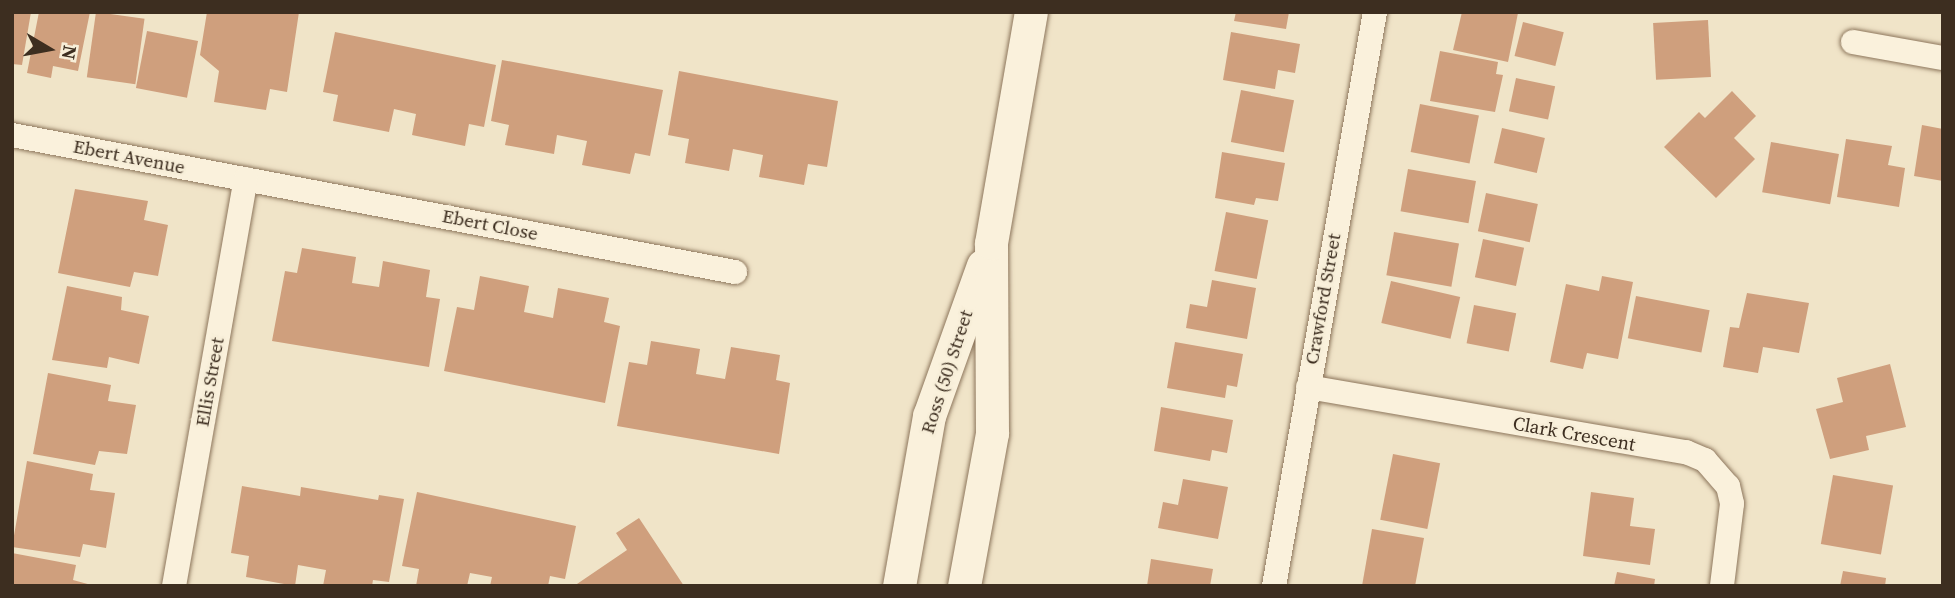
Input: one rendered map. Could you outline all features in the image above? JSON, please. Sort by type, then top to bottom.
[{"type":"main road","name":"Ross (50) Street","points":[[899,586],[929,416],[991,243],[1031,12]]},
{"type":"main road","name":"Ross (50) Street","points":[[964,586],[992,433],[991,243]]},
{"type":"street","name":"Crawford Street","points":[[1274,586],[1375,12]]},
{"type":"street","points":[[1853,42],[1943,58]]},
{"type":"street","name":"Ebert Avenue","points":[[12,135],[246,179]]},
{"type":"street","name":"Ebert Close","points":[[246,179],[735,272]]},
{"type":"street","name":"Ellis Street","points":[[174,586],[246,179]]},
{"type":"street","name":"Clark Crescent","points":[[1307,387],[1686,452],[1705,460],[1728,486],[1732,503],[1722,586]]},
{"type":"building","points":[[12,12],[31,12],[22,65],[12,64]]},
{"type":"building","points":[[39,12],[90,12],[78,71],[53,66],[51,78],[27,73]]},
{"type":"building","points":[[96,12],[145,19],[135,84],[87,77]]},
{"type":"building","points":[[207,12],[299,12],[287,92],[270,89],[266,110],[214,102],[219,71],[200,55]]},
{"type":"building","points":[[1236,12],[1289,12],[1286,29],[1234,21]]},
{"type":"building","points":[[1462,12],[1518,13],[1508,62],[1453,50]]},
{"type":"building","points":[[1708,20],[1711,77],[1656,80],[1653,23]]},
{"type":"building","points":[[1523,22],[1564,32],[1555,66],[1515,56]]},
{"type":"building","points":[[147,31],[198,41],[187,98],[136,88]]},
{"type":"building","points":[[335,32],[496,65],[484,127],[469,124],[465,146],[412,135],[416,114],[394,109],[389,132],[333,121],[338,95],[323,92]]},
{"type":"building","points":[[1231,32],[1300,44],[1295,73],[1278,70],[1275,89],[1223,80]]},
{"type":"building","points":[[1440,51],[1498,62],[1496,74],[1503,75],[1495,112],[1430,101]]},
{"type":"building","points":[[502,60],[663,90],[650,156],[635,153],[630,174],[582,165],[587,141],[557,135],[554,154],[505,145],[509,125],[491,121]]},
{"type":"building","points":[[679,71],[838,101],[827,167],[808,164],[804,185],[759,177],[763,155],[733,149],[729,171],[685,163],[689,139],[668,135]]},
{"type":"building","points":[[1516,78],[1555,86],[1548,120],[1509,111]]},
{"type":"building","points":[[1241,90],[1294,100],[1284,152],[1231,142]]},
{"type":"building","points":[[1732,91],[1756,116],[1734,138],[1755,159],[1716,198],[1664,147],[1699,112],[1705,118]]},
{"type":"building","points":[[1420,104],[1479,115],[1470,164],[1411,152]]},
{"type":"building","points":[[1922,125],[1943,129],[1943,181],[1914,176]]},
{"type":"building","points":[[1502,128],[1545,138],[1537,173],[1494,163]]},
{"type":"building","points":[[1846,139],[1892,146],[1888,165],[1905,168],[1899,207],[1837,197]]},
{"type":"building","points":[[1771,142],[1839,154],[1830,204],[1762,192]]},
{"type":"building","points":[[1222,152],[1285,163],[1278,201],[1256,198],[1254,205],[1215,198]]},
{"type":"building","points":[[1408,169],[1476,181],[1468,223],[1401,211]]},
{"type":"building","points":[[75,189],[148,201],[144,220],[168,225],[158,276],[134,272],[130,287],[58,273]]},
{"type":"building","points":[[1486,193],[1538,204],[1530,242],[1478,231]]},
{"type":"building","points":[[1226,212],[1268,220],[1257,279],[1215,271]]},
{"type":"building","points":[[1394,232],[1459,243],[1451,287],[1386,275]]},
{"type":"building","points":[[1483,239],[1524,248],[1516,286],[1475,277]]},
{"type":"building","points":[[302,248],[356,257],[352,283],[379,287],[383,261],[430,270],[426,297],[440,299],[429,367],[272,341],[285,271],[297,273]]},
{"type":"building","points":[[480,276],[529,286],[524,312],[553,318],[558,288],[609,298],[604,322],[620,326],[605,403],[444,371],[457,307],[474,310]]},
{"type":"building","points":[[1602,276],[1633,282],[1618,359],[1587,353],[1583,369],[1550,362],[1566,284],[1599,291]]},
{"type":"building","points":[[1212,280],[1256,288],[1247,339],[1186,328],[1190,304],[1207,307]]},
{"type":"building","points":[[1391,281],[1460,297],[1451,339],[1381,323]]},
{"type":"building","points":[[67,286],[122,297],[121,310],[149,316],[139,364],[109,357],[107,368],[52,360]]},
{"type":"building","points":[[1747,293],[1809,303],[1799,353],[1763,347],[1758,373],[1723,367],[1730,327],[1739,328]]},
{"type":"building","points":[[1636,296],[1710,310],[1701,353],[1628,338]]},
{"type":"building","points":[[1474,305],[1516,313],[1509,351],[1467,343]]},
{"type":"building","points":[[651,341],[700,349],[696,374],[725,379],[731,347],[780,355],[776,380],[790,383],[779,454],[617,426],[629,362],[647,365]]},
{"type":"building","points":[[1175,342],[1243,354],[1237,387],[1227,385],[1225,398],[1167,388]]},
{"type":"building","points":[[1890,364],[1906,427],[1866,436],[1869,450],[1830,459],[1816,409],[1843,402],[1837,378]]},
{"type":"building","points":[[48,373],[111,385],[108,401],[136,405],[127,454],[99,451],[95,465],[33,454]]},
{"type":"building","points":[[1161,407],[1233,420],[1227,453],[1212,450],[1210,461],[1154,451]]},
{"type":"building","points":[[1393,454],[1440,463],[1427,529],[1380,520]]},
{"type":"building","points":[[27,461],[93,474],[90,490],[115,493],[106,548],[83,544],[80,557],[12,547]]},
{"type":"building","points":[[1833,475],[1893,486],[1881,555],[1821,544]]},
{"type":"building","points":[[1183,479],[1228,487],[1218,539],[1158,528],[1163,502],[1178,505]]},
{"type":"building","points":[[242,486],[300,496],[301,487],[378,500],[379,495],[404,499],[389,582],[373,580],[372,586],[323,586],[326,570],[298,565],[295,586],[246,577],[249,556],[231,553]]},
{"type":"building","points":[[417,492],[576,526],[565,579],[550,576],[548,586],[490,586],[492,577],[470,573],[467,586],[416,586],[419,569],[402,566]]},
{"type":"building","points":[[1591,492],[1634,498],[1630,526],[1655,529],[1650,565],[1583,556]]},
{"type":"building","points":[[639,518],[684,586],[574,586],[627,550],[616,533]]},
{"type":"building","points":[[1372,529],[1424,538],[1415,586],[1362,586]]},
{"type":"building","points":[[12,553],[76,565],[73,580],[95,586],[12,586]]},
{"type":"building","points":[[1151,559],[1213,569],[1210,586],[1147,586]]},
{"type":"building","points":[[1843,571],[1886,578],[1885,586],[1840,586]]},
{"type":"building","points":[[1617,572],[1655,579],[1654,586],[1614,586]]}]
